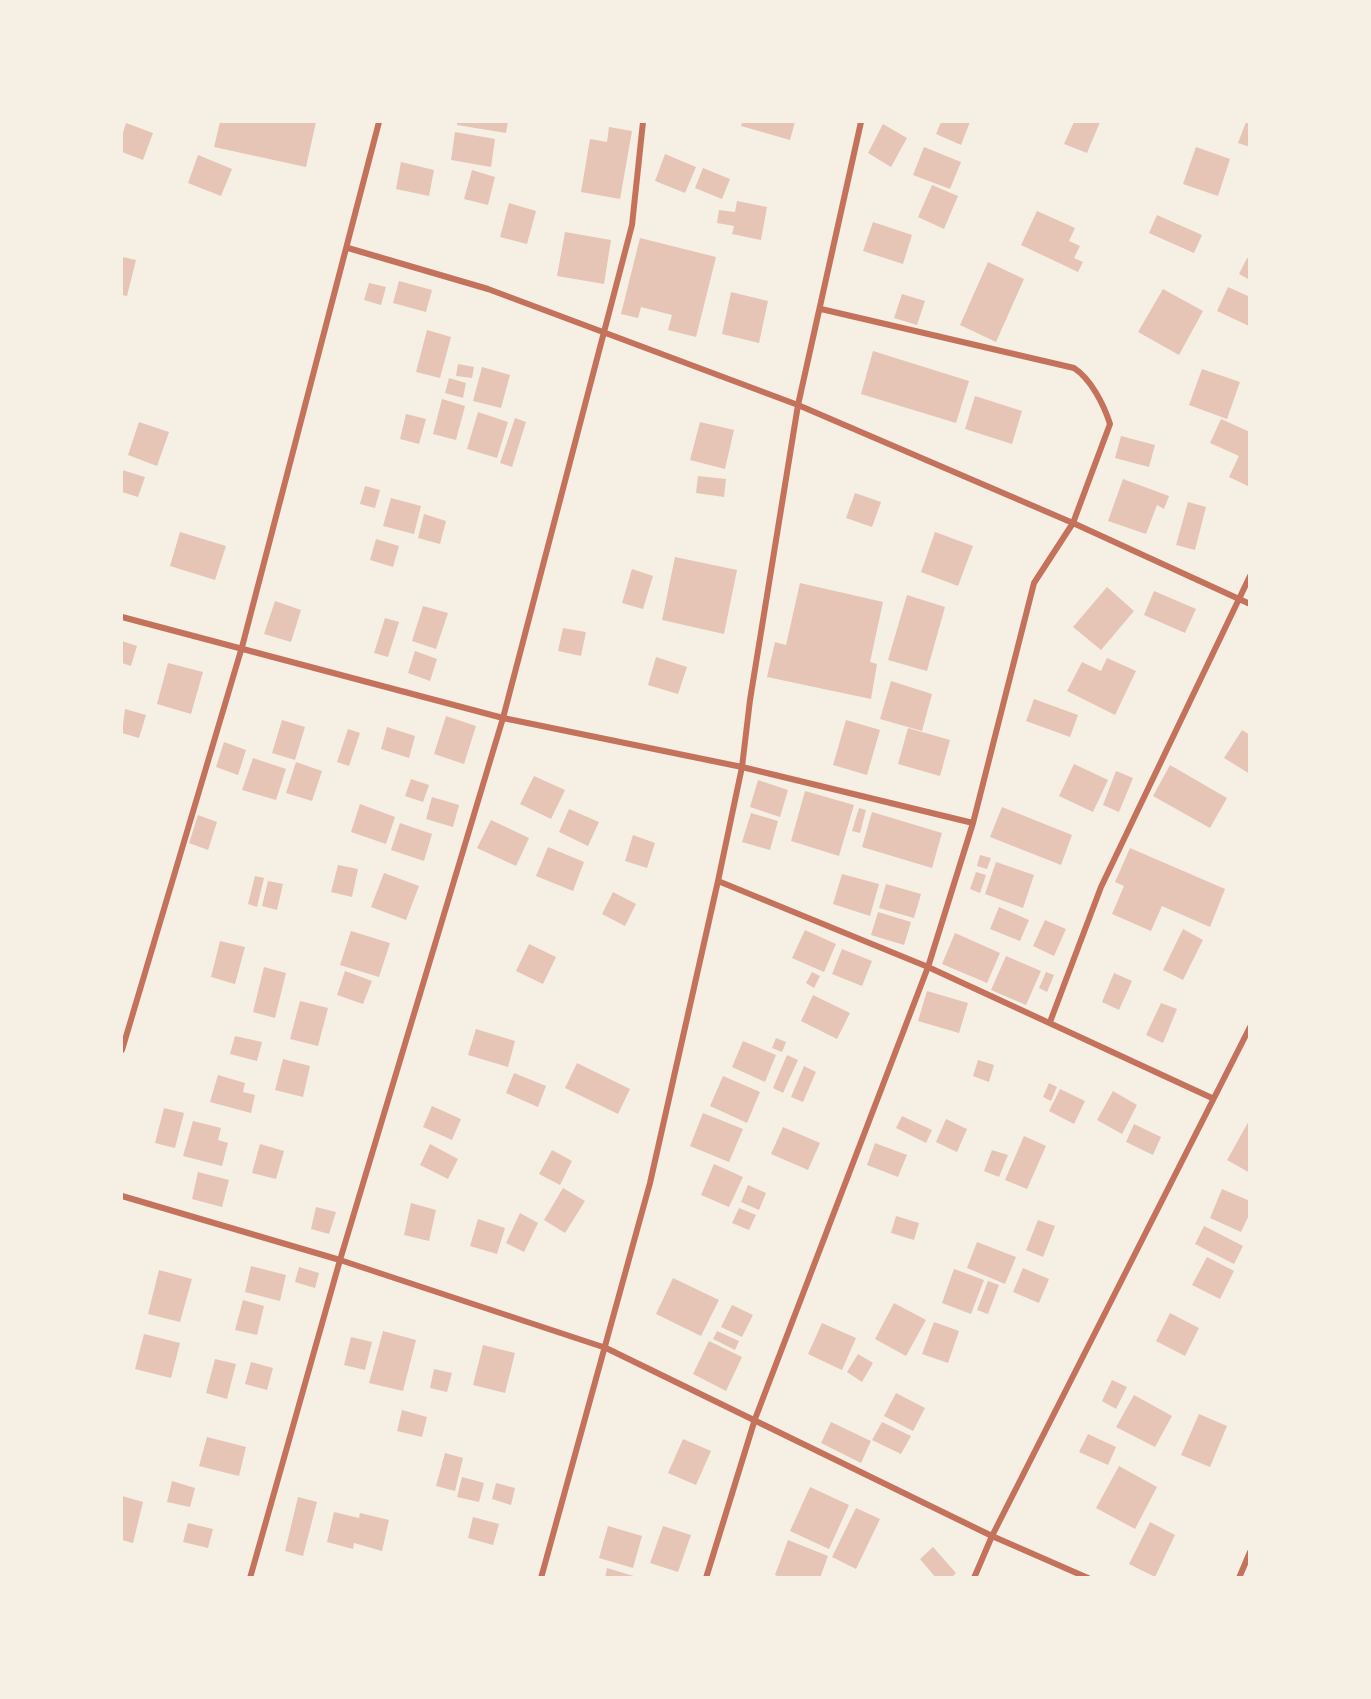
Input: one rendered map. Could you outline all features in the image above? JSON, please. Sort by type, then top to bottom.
[{"type":"street","points":[[122,1050],[242,647],[348,248],[379,122]]},
{"type":"street","points":[[250,1578],[340,1260],[503,718],[602,332],[635,213],[643,122]]},
{"type":"street","points":[[541,1578],[650,1183],[718,881],[742,766],[750,700],[798,405],[861,122]]},
{"type":"street","points":[[348,248],[488,289],[798,405],[1073,523],[1250,604]]},
{"type":"street","points":[[706,1578],[755,1419],[928,967],[973,823],[1034,583],[1073,523],[1110,424],[1106,411],[1082,373],[1074,368],[821,309]]},
{"type":"street","points":[[1050,1022],[1101,886],[1250,576]]},
{"type":"street","points":[[122,617],[503,718],[742,766],[973,823]]},
{"type":"street","points":[[718,881],[928,967],[1212,1098]]},
{"type":"street","points":[[974,1578],[992,1536],[1250,1027]]},
{"type":"street","points":[[122,1196],[340,1260],[606,1348],[992,1536],[1088,1578]]},
{"type":"street","points":[[1239,1578],[1250,1552]]},
{"type":"building","points":[[220,122],[316,122],[306,167],[214,147]]},
{"type":"building","points":[[457,122],[508,122],[506,133],[457,125]]},
{"type":"building","points":[[742,122],[795,122],[790,140],[741,126]]},
{"type":"building","points":[[941,122],[970,122],[961,145],[936,134]]},
{"type":"building","points":[[1074,122],[1100,122],[1087,153],[1064,144]]},
{"type":"building","points":[[1246,122],[1250,122],[1250,147],[1238,143]]},
{"type":"building","points":[[126,123],[153,133],[143,160],[122,152],[122,136]]},
{"type":"building","points":[[883,124],[907,138],[891,167],[868,153]]},
{"type":"building","points":[[609,127],[632,131],[620,199],[581,192],[590,139],[607,142]]},
{"type":"building","points":[[455,132],[495,139],[491,167],[451,160]]},
{"type":"building","points":[[924,147],[961,162],[950,189],[913,175]]},
{"type":"building","points":[[1196,147],[1230,159],[1218,196],[1183,184]]},
{"type":"building","points":[[665,154],[696,167],[685,193],[655,181]]},
{"type":"building","points":[[198,155],[232,169],[221,196],[188,183]]},
{"type":"building","points":[[401,162],[434,170],[429,196],[396,189]]},
{"type":"building","points":[[703,168],[730,179],[722,199],[695,188]]},
{"type":"building","points":[[472,170],[495,177],[488,205],[464,199]]},
{"type":"building","points":[[932,185],[958,196],[944,229],[918,217]]},
{"type":"building","points":[[737,201],[767,207],[761,240],[732,234],[734,226],[717,223],[719,210],[735,212]]},
{"type":"building","points":[[509,203],[536,211],[527,244],[500,237]]},
{"type":"building","points":[[1037,211],[1075,228],[1069,241],[1080,246],[1074,258],[1083,262],[1078,272],[1021,245]]},
{"type":"building","points":[[1157,215],[1202,235],[1194,253],[1149,233]]},
{"type":"building","points":[[873,222],[912,235],[903,264],[863,251]]},
{"type":"building","points":[[565,232],[611,240],[604,284],[557,276]]},
{"type":"building","points":[[640,238],[716,257],[696,337],[668,330],[672,315],[641,307],[638,318],[621,314]]},
{"type":"building","points":[[122,257],[136,260],[127,296],[122,295]]},
{"type":"building","points":[[1247,258],[1250,259],[1250,280],[1239,274]]},
{"type":"building","points":[[988,262],[1024,279],[996,342],[960,325]]},
{"type":"building","points":[[399,281],[432,290],[426,312],[393,303]]},
{"type":"building","points":[[369,283],[386,287],[381,305],[364,300]]},
{"type":"building","points":[[1228,287],[1250,297],[1249,326],[1217,311]]},
{"type":"building","points":[[1163,289],[1203,311],[1179,355],[1138,332]]},
{"type":"building","points":[[731,292],[768,301],[759,343],[722,334]]},
{"type":"building","points":[[902,294],[925,301],[917,325],[894,318]]},
{"type":"building","points":[[427,330],[451,337],[440,378],[416,372]]},
{"type":"building","points":[[873,351],[969,381],[956,423],[861,394]]},
{"type":"building","points":[[458,364],[474,367],[472,378],[456,376]]},
{"type":"building","points":[[482,367],[510,375],[501,408],[473,401]]},
{"type":"building","points":[[1202,369],[1240,382],[1227,419],[1189,405]]},
{"type":"building","points":[[449,378],[466,383],[463,398],[445,393]]},
{"type":"building","points":[[975,396],[1022,411],[1012,444],[965,429]]},
{"type":"building","points":[[442,399],[465,406],[456,440],[433,434]]},
{"type":"building","points":[[478,412],[508,422],[497,458],[467,449]]},
{"type":"building","points":[[406,414],[426,419],[419,444],[400,439]]},
{"type":"building","points":[[515,418],[526,422],[512,467],[500,463]]},
{"type":"building","points":[[1221,419],[1250,432],[1250,487],[1229,477],[1239,456],[1210,443]]},
{"type":"building","points":[[139,422],[169,432],[157,466],[128,455]]},
{"type":"building","points":[[700,422],[734,430],[725,469],[690,460]]},
{"type":"building","points":[[1121,436],[1155,445],[1149,467],[1115,458]]},
{"type":"building","points":[[122,470],[145,477],[138,497],[122,492]]},
{"type":"building","points":[[698,476],[726,479],[724,497],[696,493]]},
{"type":"building","points":[[1123,479],[1169,496],[1164,509],[1157,505],[1146,534],[1108,521]]},
{"type":"building","points":[[365,486],[380,490],[375,508],[360,504]]},
{"type":"building","points":[[855,493],[881,502],[872,527],[846,518]]},
{"type":"building","points":[[391,498],[421,506],[414,534],[383,526]]},
{"type":"building","points":[[1188,502],[1206,507],[1195,550],[1176,545]]},
{"type":"building","points":[[424,514],[446,521],[440,544],[418,538]]},
{"type":"building","points":[[180,532],[226,546],[215,580],[170,566]]},
{"type":"building","points":[[935,532],[973,546],[958,586],[921,572]]},
{"type":"building","points":[[376,539],[399,546],[393,567],[370,560]]},
{"type":"building","points":[[675,557],[737,570],[724,634],[662,620]]},
{"type":"building","points":[[632,569],[653,576],[643,609],[622,603]]},
{"type":"building","points":[[800,583],[883,602],[870,662],[877,664],[871,699],[767,677],[775,642],[786,645]]},
{"type":"building","points":[[1107,587],[1134,611],[1101,650],[1073,627]]},
{"type":"building","points":[[1154,591],[1196,609],[1185,633],[1144,615]]},
{"type":"building","points":[[907,595],[945,607],[927,671],[888,660]]},
{"type":"building","points":[[275,601],[301,610],[291,642],[264,634]]},
{"type":"building","points":[[423,606],[448,613],[436,649],[412,641]]},
{"type":"building","points":[[385,618],[399,622],[388,657],[374,653]]},
{"type":"building","points":[[563,628],[586,632],[581,656],[558,651]]},
{"type":"building","points":[[122,641],[137,646],[131,666],[122,663]]},
{"type":"building","points":[[415,651],[437,659],[430,681],[408,673]]},
{"type":"building","points":[[656,657],[687,667],[678,694],[648,685]]},
{"type":"building","points":[[1107,658],[1136,671],[1115,715],[1067,691],[1082,662],[1101,671]]},
{"type":"building","points":[[168,663],[203,672],[191,714],[157,704]]},
{"type":"building","points":[[891,681],[932,694],[922,731],[880,719]]},
{"type":"building","points":[[1034,699],[1078,715],[1070,737],[1026,721]]},
{"type":"building","points":[[125,709],[146,715],[139,738],[122,733]]},
{"type":"building","points":[[446,716],[476,726],[464,764],[434,754]]},
{"type":"building","points":[[282,720],[305,727],[295,760],[272,753]]},
{"type":"building","points":[[846,720],[880,730],[867,775],[833,765]]},
{"type":"building","points":[[387,727],[415,736],[409,758],[381,749]]},
{"type":"building","points":[[908,728],[950,740],[940,776],[898,764]]},
{"type":"building","points":[[348,729],[360,733],[349,766],[337,762]]},
{"type":"building","points":[[1242,730],[1250,735],[1250,774],[1224,758]]},
{"type":"building","points":[[224,742],[246,750],[238,775],[216,767]]},
{"type":"building","points":[[253,758],[286,769],[276,800],[242,790]]},
{"type":"building","points":[[296,762],[322,771],[312,801],[286,793]]},
{"type":"building","points":[[1074,764],[1108,780],[1093,812],[1059,796]]},
{"type":"building","points":[[1170,765],[1227,798],[1210,828],[1153,796]]},
{"type":"building","points":[[1116,771],[1133,778],[1119,812],[1103,805]]},
{"type":"building","points":[[534,776],[565,790],[551,819],[520,804]]},
{"type":"building","points":[[411,779],[429,785],[423,802],[405,796]]},
{"type":"building","points":[[758,780],[788,790],[780,817],[750,807]]},
{"type":"building","points":[[805,791],[854,805],[839,856],[791,841]]},
{"type":"building","points":[[432,797],[459,805],[453,827],[426,819]]},
{"type":"building","points":[[360,804],[395,817],[386,844],[351,832]]},
{"type":"building","points":[[1002,807],[1072,835],[1061,865],[990,837]]},
{"type":"building","points":[[859,808],[866,810],[860,833],[852,831]]},
{"type":"building","points":[[569,809],[599,822],[588,846],[559,832]]},
{"type":"building","points":[[872,812],[942,833],[932,868],[862,847]]},
{"type":"building","points":[[751,813],[778,821],[770,850],[742,842]]},
{"type":"building","points":[[198,815],[217,822],[208,850],[189,843]]},
{"type":"building","points":[[491,820],[529,838],[516,866],[477,848]]},
{"type":"building","points":[[400,823],[432,834],[424,861],[391,850]]},
{"type":"building","points":[[633,835],[655,843],[647,868],[625,861]]},
{"type":"building","points":[[548,847],[584,862],[573,891],[536,876]]},
{"type":"building","points":[[1130,848],[1225,889],[1210,927],[1162,906],[1151,931],[1112,914],[1124,886],[1115,882]]},
{"type":"building","points":[[980,855],[991,858],[987,869],[977,866]]},
{"type":"building","points":[[996,862],[1034,875],[1023,908],[985,894]]},
{"type":"building","points":[[338,865],[358,869],[352,897],[331,892]]},
{"type":"building","points":[[976,872],[986,875],[980,893],[970,889]]},
{"type":"building","points":[[384,873],[419,886],[406,920],[371,907]]},
{"type":"building","points":[[842,874],[879,884],[870,916],[833,904]]},
{"type":"building","points":[[255,876],[264,878],[257,907],[248,904]]},
{"type":"building","points":[[268,881],[283,884],[277,910],[262,906]]},
{"type":"building","points":[[886,884],[921,894],[914,918],[879,908]]},
{"type":"building","points":[[613,892],[636,904],[625,926],[602,914]]},
{"type":"building","points":[[999,907],[1029,920],[1020,941],[990,929]]},
{"type":"building","points":[[878,912],[911,922],[904,945],[871,935]]},
{"type":"building","points":[[1045,920],[1066,929],[1054,956],[1033,946]]},
{"type":"building","points":[[1183,929],[1203,940],[1183,980],[1163,970]]},
{"type":"building","points":[[805,930],[836,944],[824,972],[792,958]]},
{"type":"building","points":[[351,931],[390,943],[379,977],[340,965]]},
{"type":"building","points":[[955,933],[1000,953],[987,983],[942,964]]},
{"type":"building","points":[[220,941],[245,947],[235,984],[211,977]]},
{"type":"building","points":[[529,944],[556,957],[543,984],[516,971]]},
{"type":"building","points":[[842,949],[872,961],[862,986],[832,974]]},
{"type":"building","points":[[1006,956],[1041,971],[1026,1005],[991,990]]},
{"type":"building","points":[[264,967],[286,973],[275,1018],[253,1012]]},
{"type":"building","points":[[345,971],[372,981],[363,1004],[337,995]]},
{"type":"building","points":[[812,972],[820,976],[814,988],[806,983]]},
{"type":"building","points":[[1046,972],[1054,975],[1047,992],[1039,988]]},
{"type":"building","points":[[1114,973],[1132,981],[1119,1010],[1102,1002]]},
{"type":"building","points":[[927,991],[968,1003],[959,1033],[918,1021]]},
{"type":"building","points":[[813,995],[850,1013],[837,1039],[801,1021]]},
{"type":"building","points":[[300,1001],[328,1008],[318,1046],[290,1039]]},
{"type":"building","points":[[1161,1003],[1177,1009],[1163,1043],[1146,1035]]},
{"type":"building","points":[[476,1029],[515,1041],[508,1067],[468,1055]]},
{"type":"building","points":[[235,1036],[262,1042],[257,1061],[230,1054]]},
{"type":"building","points":[[776,1038],[786,1042],[782,1052],[772,1048]]},
{"type":"building","points":[[743,1041],[776,1055],[765,1082],[732,1067]]},
{"type":"building","points":[[787,1055],[798,1060],[783,1093],[773,1088]]},
{"type":"building","points":[[283,1059],[310,1066],[303,1097],[275,1090]]},
{"type":"building","points":[[978,1060],[994,1065],[989,1082],[973,1076]]},
{"type":"building","points":[[577,1063],[630,1089],[618,1114],[565,1088]]},
{"type":"building","points":[[804,1066],[816,1072],[803,1102],[791,1097]]},
{"type":"building","points":[[514,1073],[546,1086],[538,1107],[506,1093]]},
{"type":"building","points":[[218,1075],[245,1083],[243,1092],[255,1095],[251,1113],[210,1102]]},
{"type":"building","points":[[723,1076],[760,1092],[747,1123],[710,1106]]},
{"type":"building","points":[[1049,1083],[1057,1087],[1051,1101],[1043,1097]]},
{"type":"building","points":[[1060,1089],[1085,1101],[1074,1124],[1049,1111]]},
{"type":"building","points":[[1113,1091],[1137,1105],[1122,1134],[1097,1120]]},
{"type":"building","points":[[432,1106],[461,1119],[452,1140],[423,1127]]},
{"type":"building","points":[[164,1108],[184,1113],[175,1148],[155,1143]]},
{"type":"building","points":[[703,1113],[743,1129],[729,1162],[690,1146]]},
{"type":"building","points":[[902,1116],[932,1130],[926,1143],[896,1128]]},
{"type":"building","points":[[946,1119],[967,1129],[957,1152],[936,1142]]},
{"type":"building","points":[[1250,1119],[1250,1173],[1227,1160]]},
{"type":"building","points":[[193,1121],[221,1128],[218,1140],[228,1143],[222,1166],[183,1156]]},
{"type":"building","points":[[1134,1124],[1161,1137],[1153,1155],[1126,1142]]},
{"type":"building","points":[[783,1127],[820,1143],[808,1170],[771,1154]]},
{"type":"building","points":[[1024,1136],[1046,1146],[1027,1189],[1005,1180]]},
{"type":"building","points":[[875,1143],[907,1155],[898,1177],[867,1165]]},
{"type":"building","points":[[260,1144],[284,1151],[276,1179],[252,1173]]},
{"type":"building","points":[[430,1144],[458,1159],[448,1179],[420,1165]]},
{"type":"building","points":[[552,1150],[572,1161],[560,1185],[539,1174]]},
{"type":"building","points":[[992,1150],[1008,1155],[999,1177],[984,1171]]},
{"type":"building","points":[[714,1164],[743,1177],[729,1207],[701,1195]]},
{"type":"building","points":[[198,1172],[229,1180],[222,1207],[192,1199]]},
{"type":"building","points":[[748,1185],[766,1193],[759,1210],[741,1202]]},
{"type":"building","points":[[563,1188],[585,1201],[565,1233],[544,1220]]},
{"type":"building","points":[[1222,1189],[1250,1201],[1250,1213],[1241,1232],[1210,1218]]},
{"type":"building","points":[[411,1203],[436,1210],[429,1241],[404,1235]]},
{"type":"building","points":[[316,1207],[336,1212],[329,1234],[311,1229]]},
{"type":"building","points":[[739,1208],[756,1215],[749,1230],[732,1223]]},
{"type":"building","points":[[520,1213],[538,1223],[524,1252],[506,1243]]},
{"type":"building","points":[[896,1216],[919,1223],[914,1240],[891,1233]]},
{"type":"building","points":[[478,1219],[505,1228],[497,1254],[470,1246]]},
{"type":"building","points":[[1038,1220],[1055,1226],[1043,1257],[1026,1250]]},
{"type":"building","points":[[1204,1226],[1243,1246],[1234,1264],[1195,1244]]},
{"type":"building","points":[[977,1242],[1016,1257],[1005,1284],[967,1268]]},
{"type":"building","points":[[1207,1257],[1234,1271],[1220,1299],[1192,1285]]},
{"type":"building","points":[[251,1266],[286,1275],[280,1301],[245,1292]]},
{"type":"building","points":[[299,1267],[319,1273],[315,1288],[295,1282]]},
{"type":"building","points":[[1023,1268],[1049,1279],[1039,1303],[1013,1292]]},
{"type":"building","points":[[954,1269],[984,1280],[971,1314],[942,1303]]},
{"type":"building","points":[[159,1270],[192,1279],[180,1322],[148,1314]]},
{"type":"building","points":[[673,1278],[719,1300],[701,1336],[656,1314]]},
{"type":"building","points":[[988,1281],[999,1285],[988,1314],[977,1310]]},
{"type":"building","points":[[243,1300],[264,1306],[257,1335],[235,1330]]},
{"type":"building","points":[[894,1303],[926,1320],[906,1356],[875,1339]]},
{"type":"building","points":[[732,1305],[753,1315],[742,1337],[721,1327]]},
{"type":"building","points":[[1170,1313],[1199,1328],[1185,1356],[1156,1341]]},
{"type":"building","points":[[934,1322],[959,1331],[948,1363],[922,1354]]},
{"type":"building","points":[[822,1323],[856,1338],[842,1370],[808,1354]]},
{"type":"building","points":[[383,1331],[416,1340],[403,1391],[369,1383]]},
{"type":"building","points":[[717,1331],[739,1341],[735,1350],[713,1339]]},
{"type":"building","points":[[144,1334],[180,1343],[171,1378],[135,1369]]},
{"type":"building","points":[[351,1337],[372,1342],[365,1370],[344,1365]]},
{"type":"building","points":[[709,1341],[742,1357],[726,1391],[693,1374]]},
{"type":"building","points":[[483,1345],[515,1353],[505,1393],[473,1385]]},
{"type":"building","points":[[858,1354],[873,1363],[862,1382],[847,1372]]},
{"type":"building","points":[[215,1359],[236,1364],[227,1399],[206,1393]]},
{"type":"building","points":[[251,1362],[273,1368],[267,1390],[245,1384]]},
{"type":"building","points":[[434,1369],[452,1373],[447,1392],[430,1388]]},
{"type":"building","points":[[1112,1380],[1127,1387],[1116,1409],[1102,1401]]},
{"type":"building","points":[[896,1393],[925,1408],[913,1431],[884,1416]]},
{"type":"building","points":[[1134,1395],[1172,1416],[1155,1447],[1116,1427]]},
{"type":"building","points":[[402,1410],[427,1417],[422,1437],[397,1431]]},
{"type":"building","points":[[1199,1414],[1227,1426],[1210,1467],[1181,1455]]},
{"type":"building","points":[[831,1422],[871,1441],[861,1463],[821,1443]]},
{"type":"building","points":[[882,1422],[911,1436],[901,1454],[872,1440]]},
{"type":"building","points":[[1088,1434],[1116,1447],[1108,1465],[1079,1452]]},
{"type":"building","points":[[207,1437],[246,1447],[239,1476],[199,1466]]},
{"type":"building","points":[[683,1439],[711,1451],[696,1485],[668,1473]]},
{"type":"building","points":[[445,1453],[463,1458],[455,1491],[436,1486]]},
{"type":"building","points":[[1119,1466],[1157,1487],[1135,1529],[1096,1508]]},
{"type":"building","points":[[462,1477],[484,1483],[479,1502],[457,1497]]},
{"type":"building","points":[[172,1481],[195,1488],[190,1507],[167,1502]]},
{"type":"building","points":[[496,1483],[515,1488],[511,1505],[492,1499]]},
{"type":"building","points":[[810,1487],[849,1505],[829,1549],[790,1531]]},
{"type":"building","points":[[122,1496],[143,1502],[133,1543],[122,1540]]},
{"type":"building","points":[[298,1497],[317,1502],[303,1556],[285,1551]]},
{"type":"building","points":[[856,1508],[880,1519],[856,1569],[832,1557]]},
{"type":"building","points":[[334,1512],[359,1518],[360,1513],[389,1520],[382,1551],[354,1543],[353,1549],[327,1542]]},
{"type":"building","points":[[473,1517],[499,1524],[493,1545],[468,1538]]},
{"type":"building","points":[[1150,1522],[1175,1535],[1155,1577],[1129,1564]]},
{"type":"building","points":[[188,1523],[213,1529],[208,1548],[183,1542]]},
{"type":"building","points":[[608,1526],[642,1536],[633,1568],[599,1558]]},
{"type":"building","points":[[663,1526],[691,1535],[678,1572],[650,1563]]},
{"type":"building","points":[[788,1540],[828,1556],[820,1578],[782,1578],[775,1575]]},
{"type":"building","points":[[933,1547],[956,1573],[951,1578],[936,1578],[920,1559]]},
{"type":"building","points":[[607,1568],[637,1577],[637,1578],[605,1578]]}]
